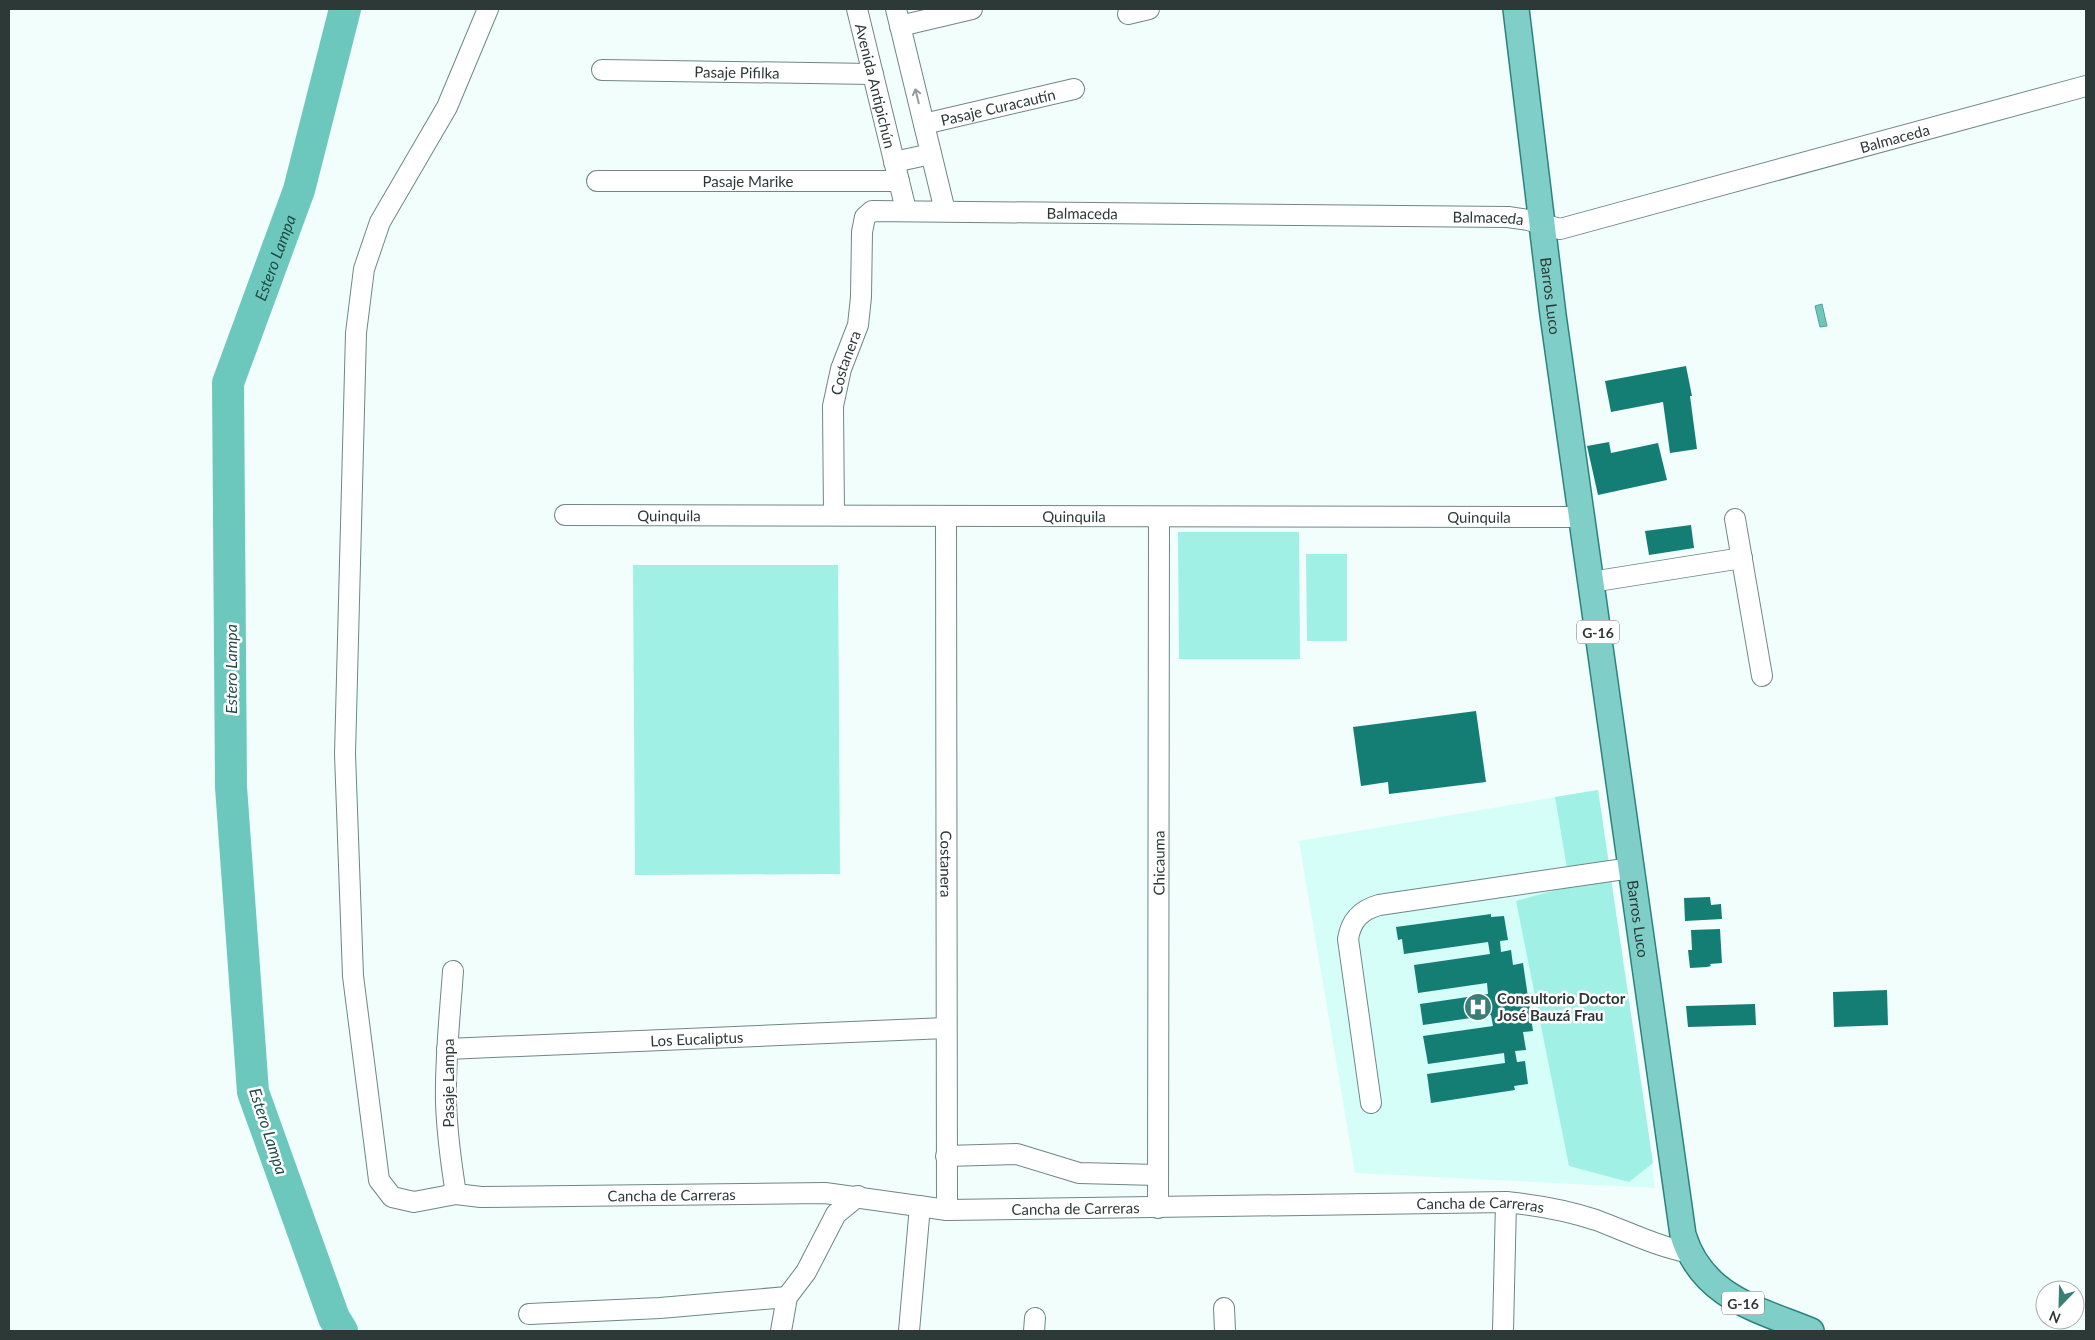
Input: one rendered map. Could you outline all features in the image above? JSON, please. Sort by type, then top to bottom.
[{"type":"main road","name":"Barros Luco","points":[[1516,9],[1542,224],[1582,518],[1682,1230],[1690,1253]]},
{"type":"main road","name":"G-16","points":[[1690,1253],[1702,1273],[1725,1293],[1740,1302],[1811,1331]]},
{"type":"street","name":"Cancha de Carreras","points":[[488,9],[447,107],[380,222],[364,269],[356,333],[345,754],[353,976],[379,1180],[392,1197],[398,1200],[414,1202],[456,1194],[481,1197],[803,1192],[858,1196],[947,1210],[1506,1202],[1549,1207],[1570,1212],[1654,1244],[1690,1253]]},
{"type":"street","name":"Avenida Antipichún","points":[[857,9],[906,210]]},
{"type":"street","points":[[945,211],[898,17],[972,9]]},
{"type":"street","points":[[1128,14],[1149,9]]},
{"type":"street","name":"Pasaje Pifilka","points":[[602,70],[873,74]]},
{"type":"street","name":"Balmaceda","points":[[869,213],[876,210],[906,210],[1508,217],[1520,218],[1560,229],[2086,86]]},
{"type":"street","name":"Pasaje Curacautín","points":[[924,124],[1074,89]]},
{"type":"street","name":"Avenida Antipichún","points":[[896,171],[931,154]]},
{"type":"street","name":"Pasaje Marike","points":[[597,181],[896,171]]},
{"type":"street","name":"Costanera","points":[[834,515],[833,406],[841,369],[858,325],[861,297],[862,232],[865,218],[869,213]]},
{"type":"street","name":"Quinquila","points":[[565,515],[1582,518]]},
{"type":"street","name":"Costanera","points":[[946,516],[947,1210]]},
{"type":"street","name":"Chicauma","points":[[1158,1208],[1159,518]]},
{"type":"street","points":[[1735,519],[1762,676]]},
{"type":"street","points":[[1591,582],[1742,558]]},
{"type":"street","points":[[1371,1103],[1348,939],[1352,925],[1362,912],[1379,905],[1631,868]]},
{"type":"street","name":"Pasaje Lampa","points":[[453,971],[447,1049],[446,1101],[448,1141],[456,1194]]},
{"type":"street","name":"Los Eucaliptus","points":[[447,1049],[946,1028]]},
{"type":"street","points":[[946,1156],[1018,1154],[1079,1173],[1158,1175]]},
{"type":"street","points":[[781,1331],[787,1297],[806,1272],[836,1214],[858,1196]]},
{"type":"street","points":[[1503,1331],[1506,1202]]},
{"type":"street","points":[[909,1331],[920,1206]]},
{"type":"street","points":[[529,1314],[660,1308],[787,1297]]},
{"type":"street","points":[[1224,1308],[1225,1331]]},
{"type":"shaded area","points":[[1822,304],[1827,326],[1820,327],[1815,306]]},
{"type":"shaded area","points":[[1178,532],[1299,532],[1300,659],[1179,659]]},
{"type":"shaded area","points":[[1306,554],[1347,554],[1347,641],[1307,641]]},
{"type":"shaded area","points":[[633,565],[838,565],[840,874],[635,875]]},
{"type":"shaded area","name":"Consultorio Doctor José Bauzá Frau","points":[[1598,790],[1655,1188],[1355,1173],[1299,841]]},
{"type":"shaded area","points":[[1598,790],[1653,1163],[1629,1182],[1569,1166],[1516,901],[1570,886],[1555,797]]},
{"type":"building","points":[[1686,366],[1692,396],[1690,396],[1697,449],[1670,453],[1663,402],[1611,412],[1605,381]]},
{"type":"building","points":[[1609,442],[1611,453],[1658,443],[1667,480],[1598,495],[1587,446]]},
{"type":"building","points":[[1691,525],[1694,548],[1649,555],[1645,531]]},
{"type":"building","points":[[1476,711],[1486,782],[1389,794],[1388,782],[1361,786],[1353,727]]},
{"type":"building","points":[[1710,897],[1711,905],[1721,904],[1722,919],[1685,921],[1684,898]]},
{"type":"building","points":[[1491,914],[1491,917],[1504,916],[1508,940],[1500,941],[1501,952],[1511,950],[1513,965],[1523,963],[1533,1031],[1523,1032],[1526,1050],[1515,1051],[1517,1062],[1525,1061],[1528,1084],[1514,1086],[1515,1090],[1431,1103],[1427,1074],[1505,1063],[1504,1053],[1428,1064],[1423,1036],[1493,1026],[1491,1015],[1423,1025],[1420,1004],[1488,994],[1487,983],[1418,993],[1414,965],[1490,954],[1488,942],[1404,954],[1402,939],[1398,940],[1396,927]]},
{"type":"building","points":[[1720,929],[1722,963],[1710,964],[1711,966],[1707,967],[1690,968],[1688,950],[1692,950],[1691,930]]},
{"type":"building","points":[[1887,990],[1888,1025],[1834,1027],[1833,992]]},
{"type":"building","points":[[1755,1004],[1756,1025],[1688,1027],[1686,1006]]},
{"type":"waterway","name":"Estero Lampa","points":[[342,1331],[334,1318],[253,1092],[231,787],[228,383],[299,190],[345,9]]},
{"type":"place","name":"Consultorio Doctor José Bauzá Frau","points":[[1478,1007]]}]
